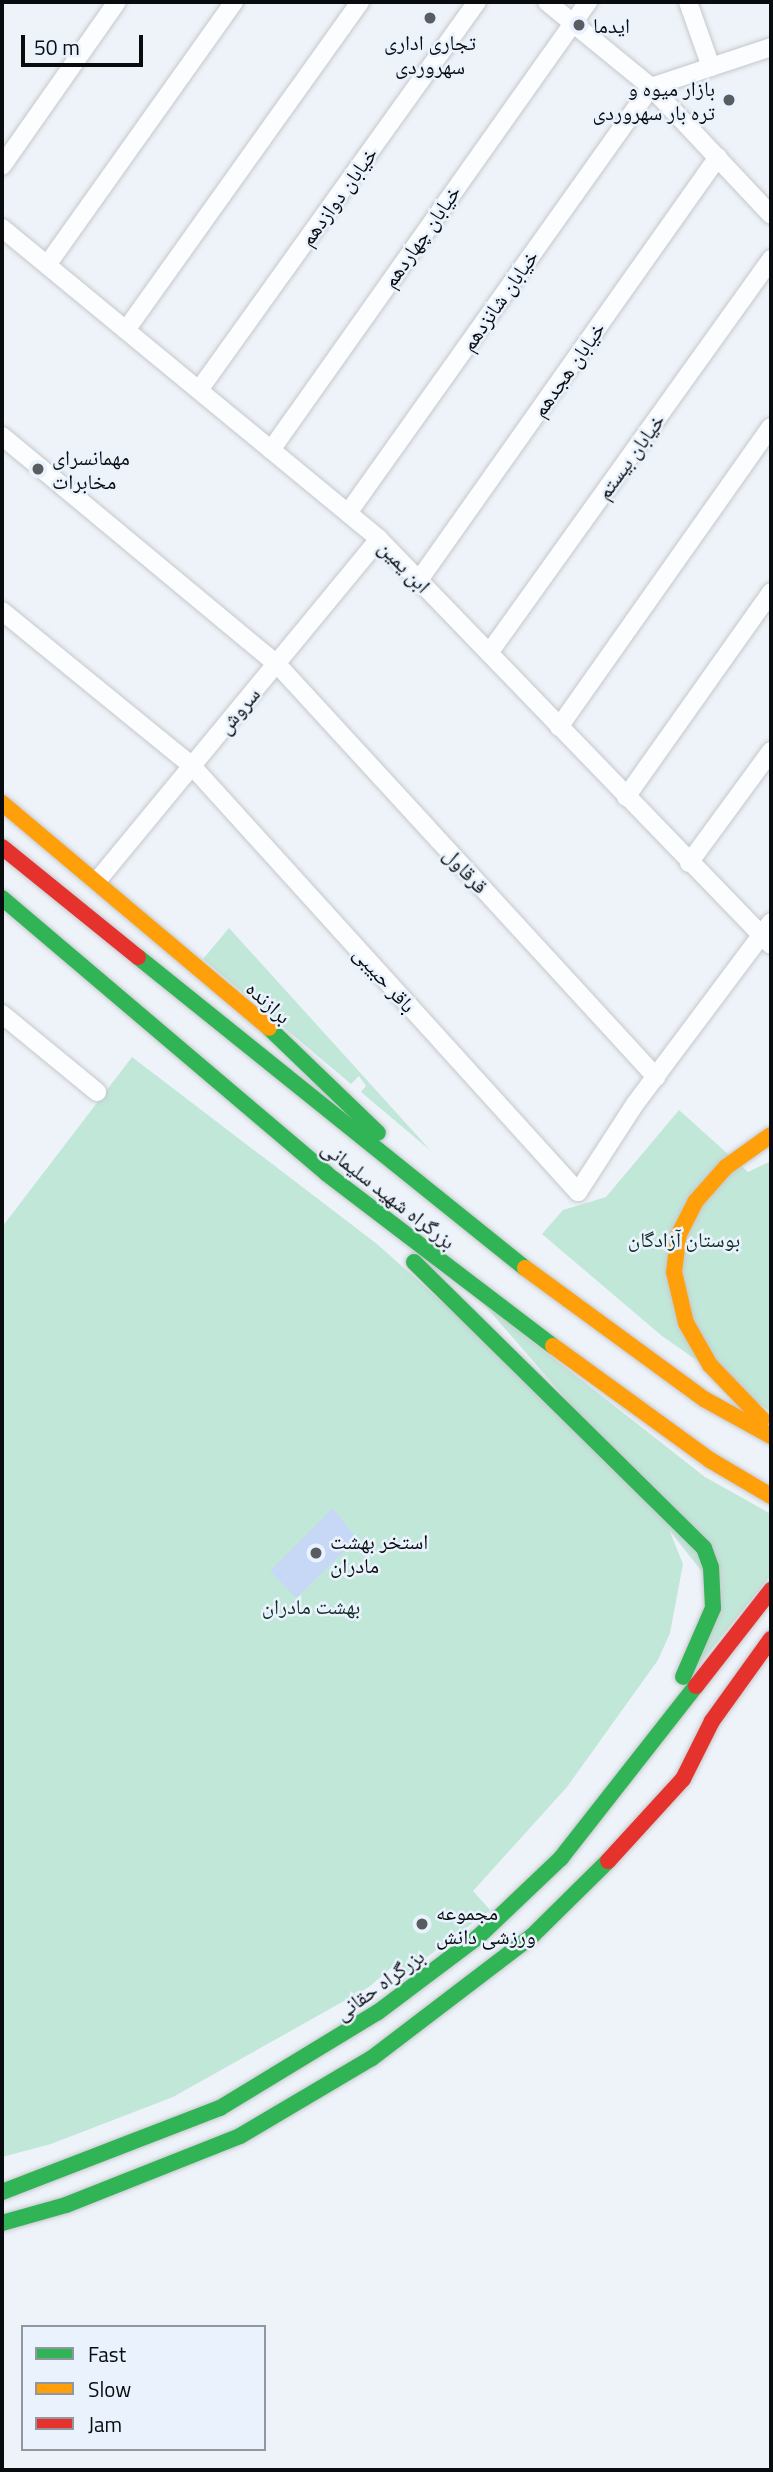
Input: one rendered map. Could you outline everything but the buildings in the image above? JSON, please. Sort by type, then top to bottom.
[{"type":"main road","name":"برازنده","points":[[2,803],[259,1019],[495,1246]]},
{"type":"main road","name":"بزرگراه شهید سلیمانی","points":[[2,848],[495,1246],[704,1399],[771,1436]]},
{"type":"main road","name":"بزرگراه شهید سلیمانی","points":[[2,898],[327,1174],[710,1460],[771,1496]]},
{"type":"main road","points":[[771,1135],[726,1167],[695,1202],[679,1234],[674,1272],[686,1323],[710,1366],[771,1428]]},
{"type":"main road","points":[[327,1174],[704,1548],[713,1586],[713,1608],[706,1633],[629,1770]]},
{"type":"main road","name":"بزرگراه حقانی","points":[[2,2192],[220,2108],[379,2012],[478,1937],[533,1887],[771,1590]]},
{"type":"main road","points":[[683,1779],[712,1721],[771,1639]]},
{"type":"main road","points":[[2,2223],[66,2205],[240,2136],[372,2057],[450,2003],[532,1936],[591,1880],[729,1728]]},
{"type":"street","points":[[2,166],[117,2]]},
{"type":"street","points":[[47,265],[234,2]]},
{"type":"street","points":[[126,330],[360,2]]},
{"type":"street","name":"خیابان دوازدهم","points":[[199,390],[477,2]]},
{"type":"street","points":[[547,2],[651,87],[771,215]]},
{"type":"street","name":"خیابان چهاردهم","points":[[271,450],[588,2]]},
{"type":"street","points":[[688,2],[711,67]]},
{"type":"street","points":[[651,87],[771,47]]},
{"type":"street","name":"خیابان شانزدهم","points":[[348,513],[651,87]]},
{"type":"street","name":"خیابان هجدهم","points":[[419,580],[718,158]]},
{"type":"street","name":"ابن یمین","points":[[2,228],[379,539],[766,941]]},
{"type":"street","name":"خیابان بیستم","points":[[489,653],[771,259]]},
{"type":"street","points":[[559,726],[771,426]]},
{"type":"street","name":"قرقاول","points":[[2,436],[277,663],[656,1077]]},
{"type":"street","name":"سروش","points":[[97,881],[379,539]]},
{"type":"street","points":[[626,797],[771,592]]},
{"type":"street","name":"باقر حبیبی","points":[[2,611],[192,766],[578,1192],[656,1077]]},
{"type":"street","points":[[689,863],[771,751]]},
{"type":"street","points":[[656,1077],[766,941],[771,922]]},
{"type":"street","points":[[2,1014],[97,1092]]},
{"type":"green space","points":[[229,928],[431,1151],[361,1092],[366,1086],[359,1076],[351,1084],[203,959]]},
{"type":"green space","name":"بهشت مادران","points":[[132,1057],[377,1244],[471,1328],[662,1512],[683,1564],[670,1633],[658,1660],[567,1787],[473,1891],[490,1910],[403,1975],[392,1967],[369,1987],[173,2097],[51,2144],[2,2157],[2,1227]]},
{"type":"green space","name":"بوستان آزادگان","points":[[679,1110],[748,1172],[771,1161],[771,1412],[662,1336],[542,1234],[563,1210],[606,1197]]},
{"type":"green space","points":[[482,1302],[705,1477],[771,1514],[771,1575],[692,1673],[722,1597],[565,1398]]},
{"type":"water","name":"استخر بهشت مادران","points":[[333,1508],[357,1539],[296,1598],[270,1571]]},
{"type":"traffic: fast","points":[[2,898],[327,1174],[553,1346]]},
{"type":"traffic: fast","points":[[138,957],[525,1268]]},
{"type":"traffic: fast","points":[[269,1028],[378,1133]]},
{"type":"traffic: fast","points":[[414,1262],[704,1548],[711,1567],[713,1608],[683,1677]]},
{"type":"traffic: fast","points":[[2,2192],[220,2108],[378,2012],[478,1937],[561,1858],[696,1686]]},
{"type":"traffic: fast","points":[[2,2223],[66,2205],[240,2136],[372,2058],[531,1937],[608,1861]]},
{"type":"traffic: slow","points":[[2,803],[269,1028]]},
{"type":"traffic: slow","points":[[762,1419],[710,1365],[686,1323],[674,1272],[679,1234],[695,1202],[726,1167],[771,1135]]},
{"type":"traffic: slow","points":[[525,1268],[704,1399],[771,1436]]},
{"type":"traffic: slow","points":[[553,1346],[710,1460],[771,1496]]},
{"type":"traffic: jam","points":[[2,847],[138,957]]},
{"type":"traffic: jam","points":[[696,1686],[771,1590]]},
{"type":"traffic: jam","points":[[608,1861],[683,1779],[712,1721],[771,1639]]},
{"type":"place","name":"تجاری اداری سهروردی","points":[[430,18]]},
{"type":"place","name":"ایدما","points":[[579,25]]},
{"type":"place","name":"بازار میوه و تره بار سهروردی","points":[[729,100]]},
{"type":"place","name":"مهمانسرای مخابرات","points":[[38,469]]},
{"type":"place","name":"استخر بهشت مادران","points":[[316,1553]]},
{"type":"place","name":"مجموعه ورزشی دانش","points":[[422,1924]]}]
